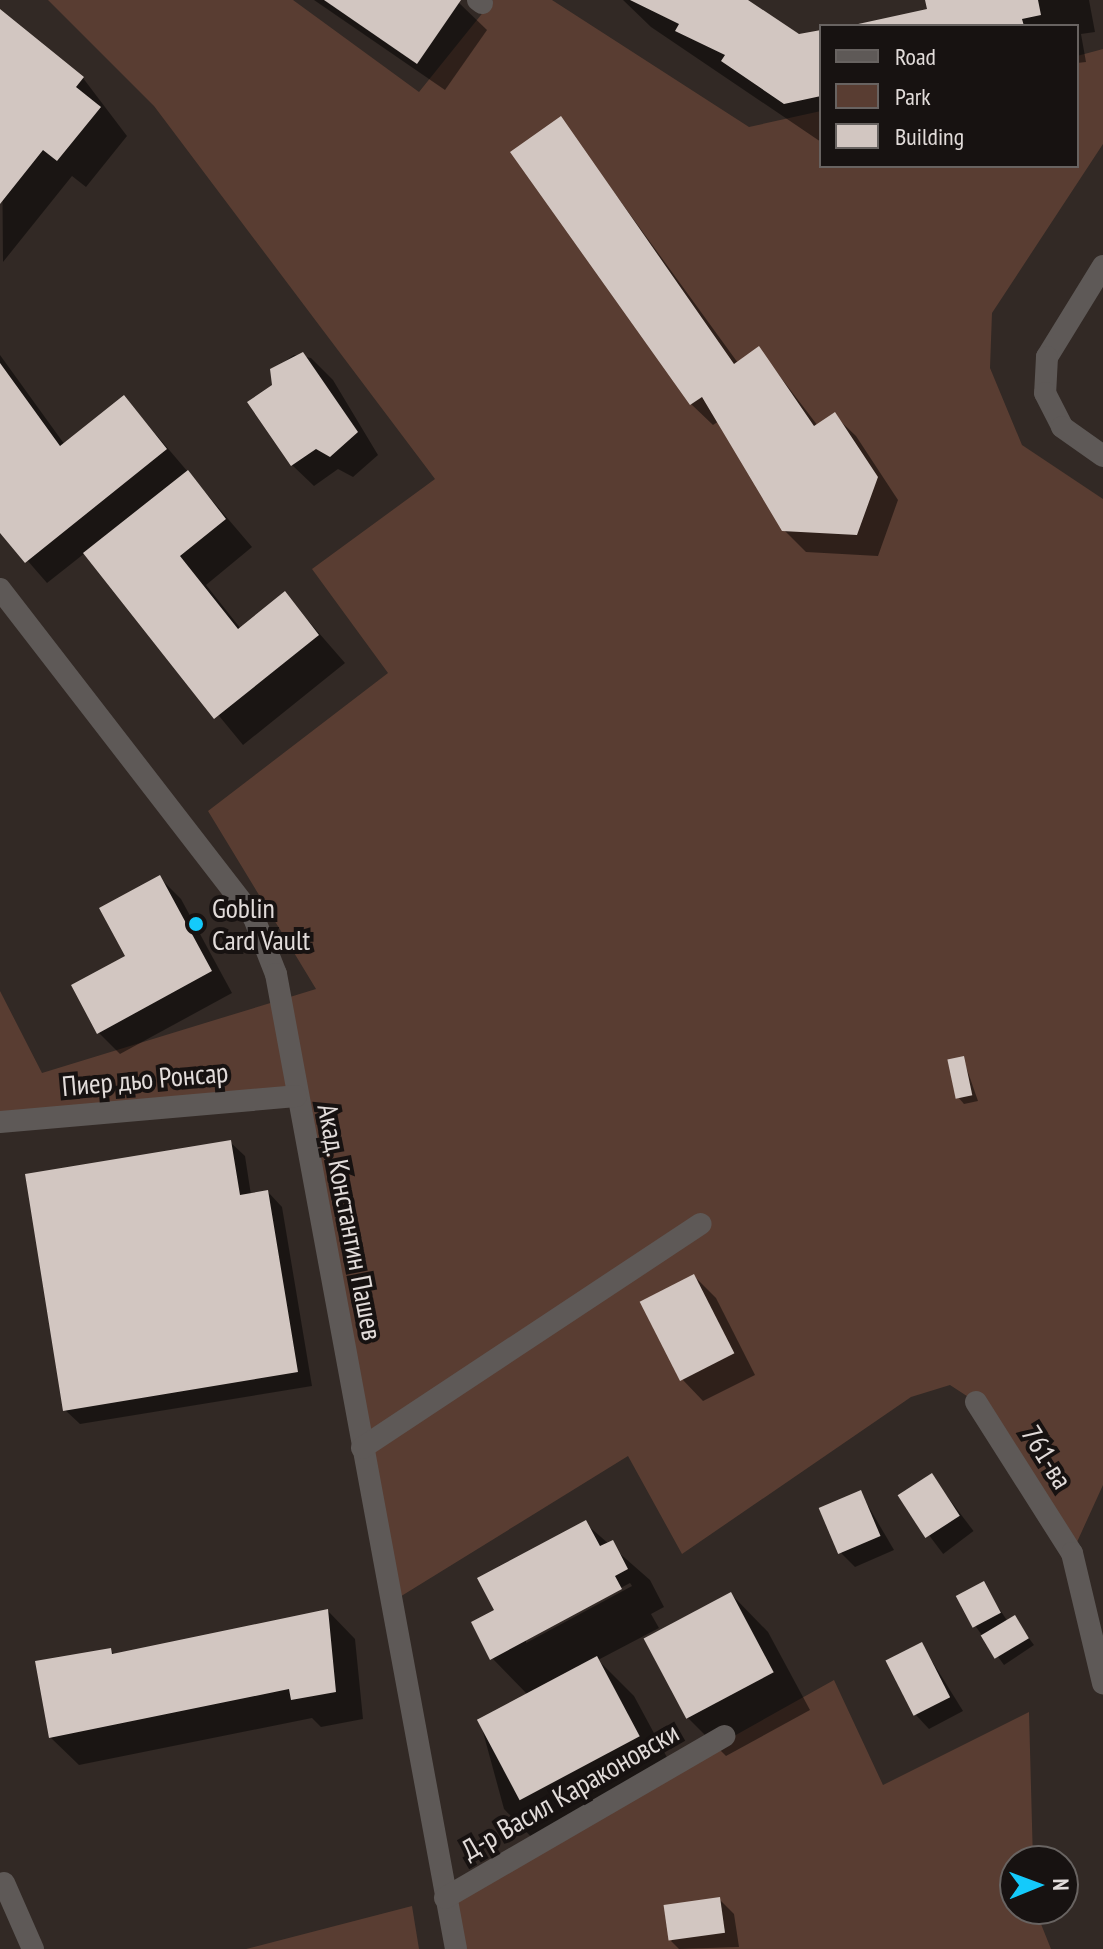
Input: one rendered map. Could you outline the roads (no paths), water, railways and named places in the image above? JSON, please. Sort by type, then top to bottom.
[{"type":"street","points":[[1103,266],[1047,357],[1045,393],[1062,427],[1103,456]]},
{"type":"street","name":"Акад. Константин Пашев","points":[[0,589],[254,918],[276,974],[296,1096],[456,1949]]},
{"type":"street","name":"Пиер дьо Ронсар","points":[[0,1122],[296,1096]]},
{"type":"street","points":[[362,1448],[701,1224]]},
{"type":"street","name":"761-ва","points":[[976,1402],[1072,1553],[1103,1683]]},
{"type":"street","name":"Д-р Васил Караконовски","points":[[445,1898],[724,1736]]},
{"type":"street","points":[[4,1883],[33,1949]]},
{"type":"place","name":"Goblin Card Vault","points":[[196,924]]}]
